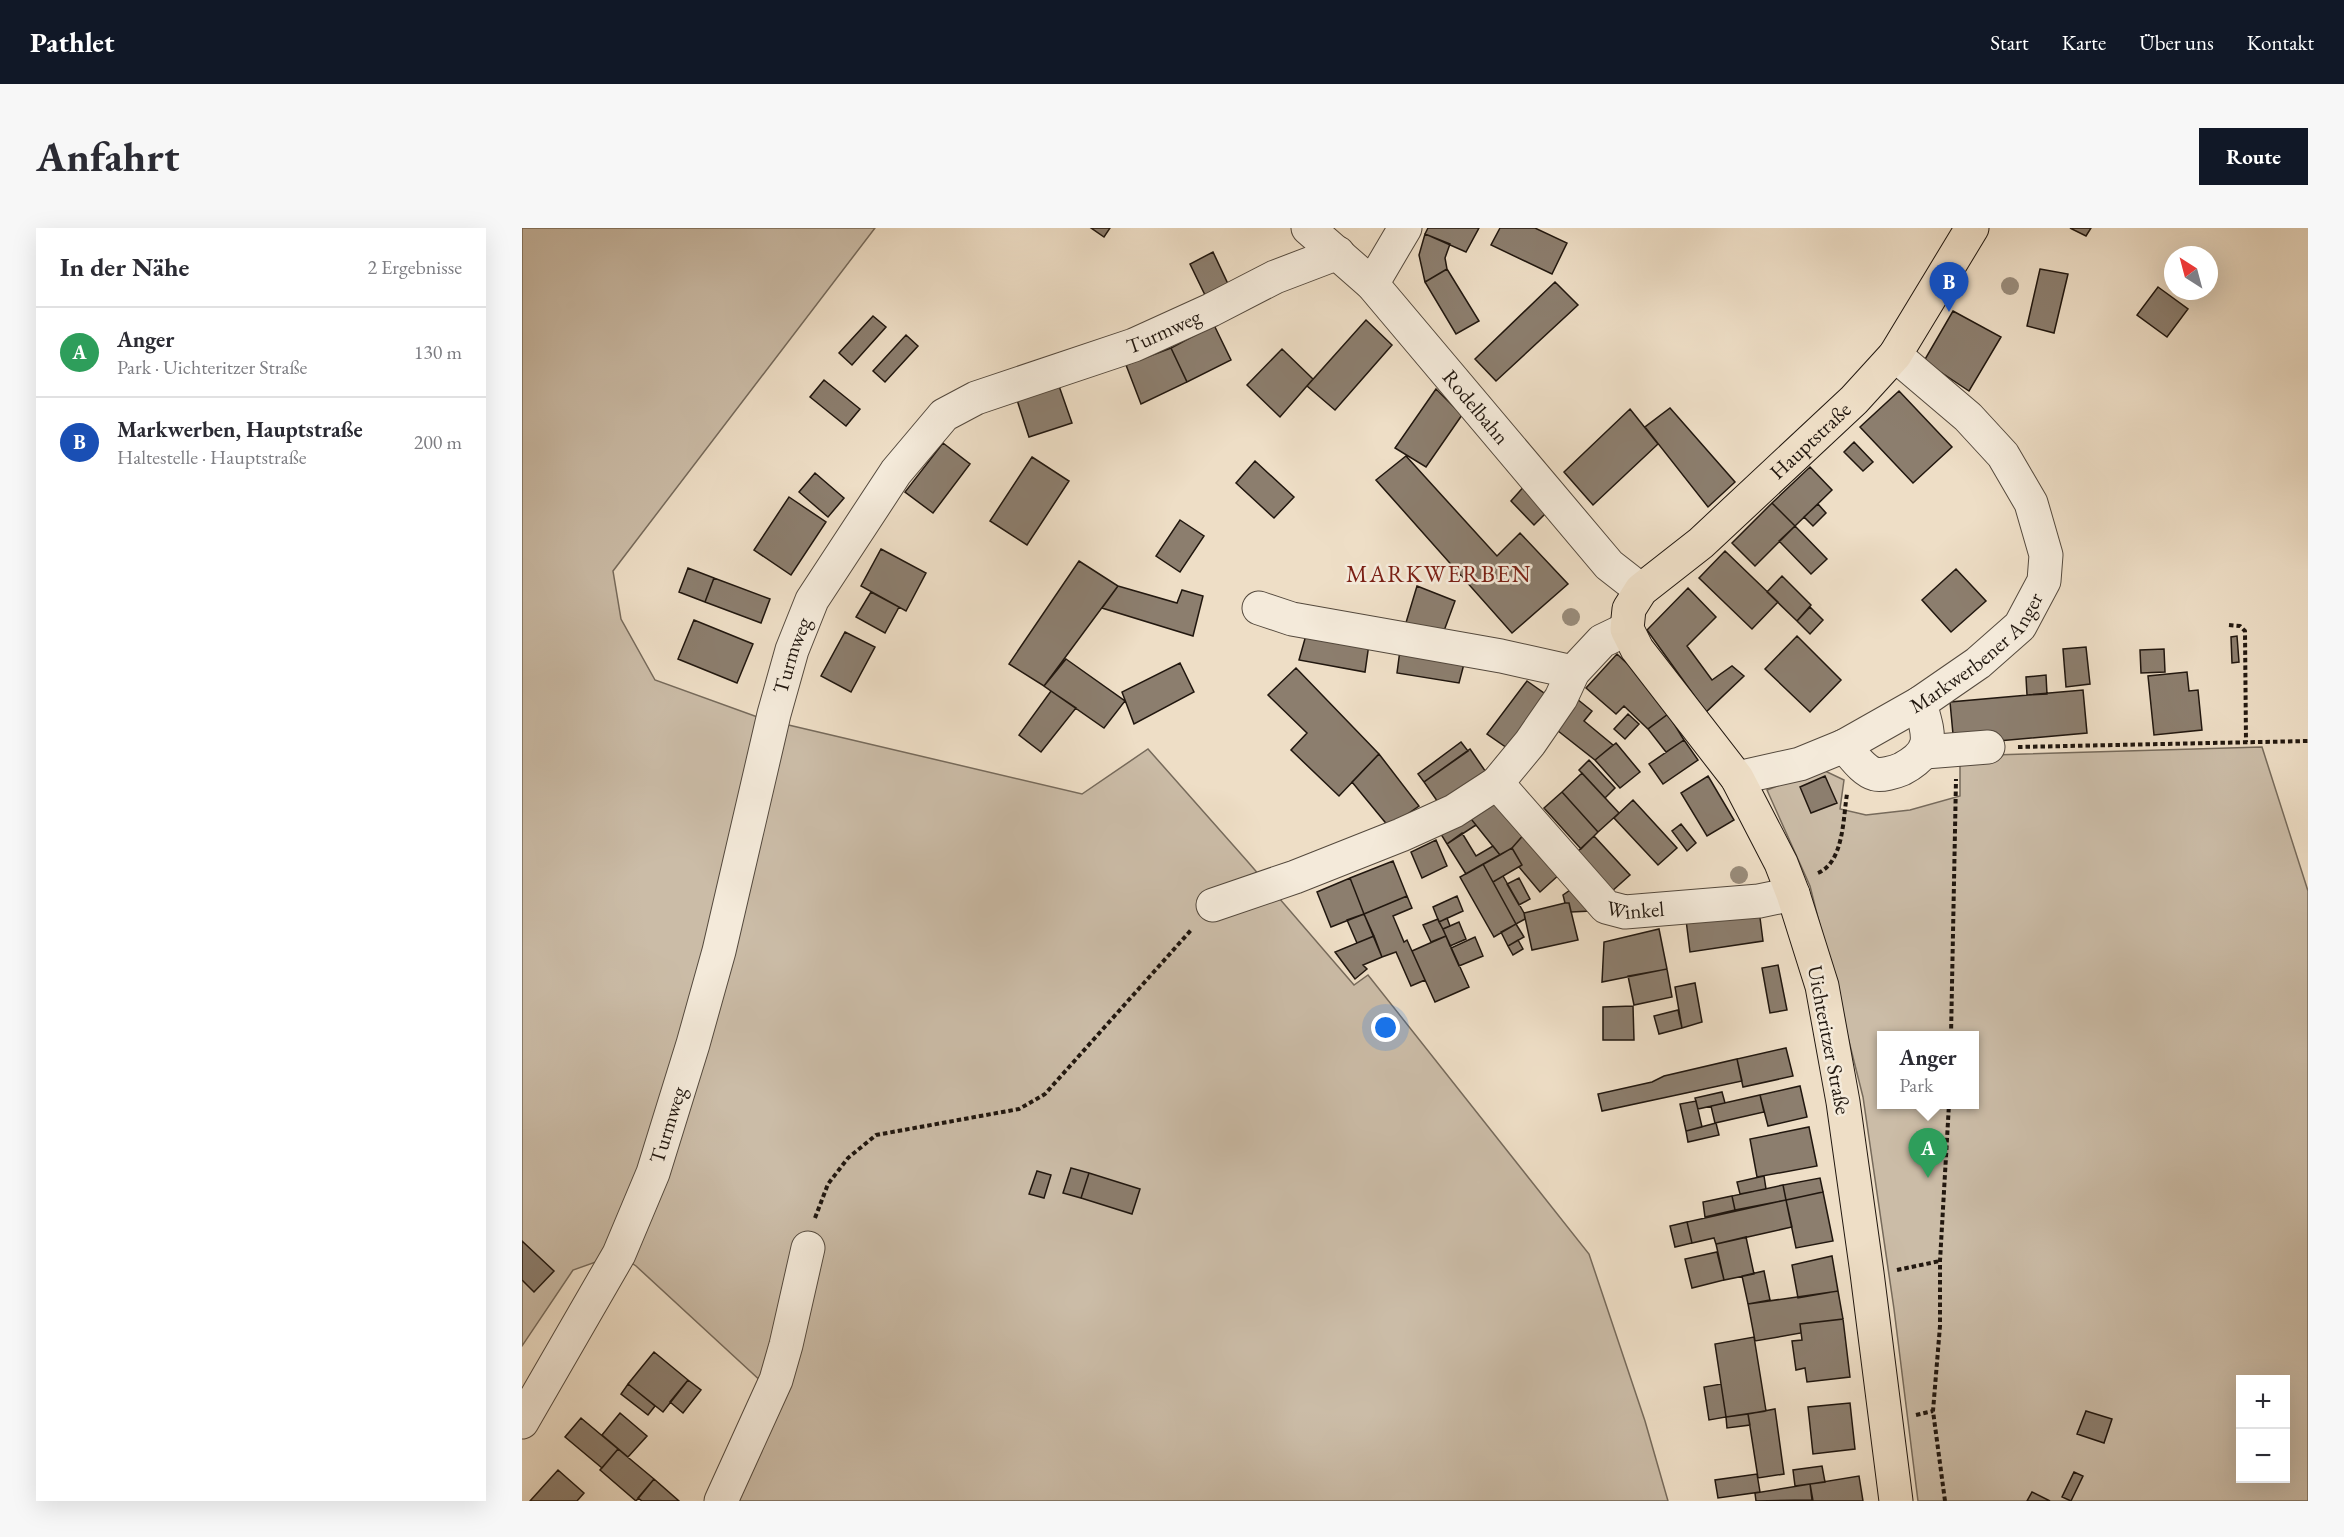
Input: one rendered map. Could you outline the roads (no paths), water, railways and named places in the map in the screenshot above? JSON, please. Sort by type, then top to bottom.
[{"type":"main road","name":"Hauptstraße","points":[[1627,629],[1629,609],[1641,590],[1701,543],[1737,510],[1854,400],[1895,355],[1972,228]]},
{"type":"main road","name":"Uichteritzer Straße","points":[[1627,629],[1637,649],[1737,778],[1781,864],[1793,894],[1822,986],[1843,1102],[1868,1273],[1896,1501]]},
{"type":"street","name":"Rodelbahn","points":[[1308,228],[1372,284],[1609,565],[1641,590]]},
{"type":"street","points":[[1372,284],[1405,228]]},
{"type":"street","name":"Turmweg","points":[[522,1422],[619,1254],[653,1173],[719,951],[774,714],[792,650],[812,600],[896,472],[944,415],[976,398],[1134,345],[1275,277],[1338,253]]},
{"type":"street","name":"Markwerbener Anger","points":[[1737,778],[1800,764],[1844,746],[1920,702],[1978,663],[2020,626],[2044,581],[2046,555],[2031,503],[2003,455],[1968,417],[1895,355]]},
{"type":"street","points":[[1259,608],[1292,619],[1501,656],[1573,672]]},
{"type":"street","points":[[1214,905],[1295,877],[1401,835],[1454,811],[1497,783],[1530,743],[1561,698],[1573,672],[1602,641],[1627,629]]},
{"type":"street","points":[[1844,746],[1868,771],[1876,775],[1898,771],[1915,762],[1925,752],[1928,730],[1920,702]]},
{"type":"street","points":[[1925,752],[1972,748]]},
{"type":"street","name":"Winkel","points":[[1497,783],[1606,907],[1625,912],[1759,901],[1793,894]]},
{"type":"street","points":[[721,1501],[776,1380],[808,1248]]},
{"type":"place","name":"Markwerben, Hauptstraße","points":[[1949,312]]},
{"type":"place","name":"Anger","points":[[1928,1178]]},
{"type":"district","name":"MARKWERBEN","points":[[1439,574]]}]
